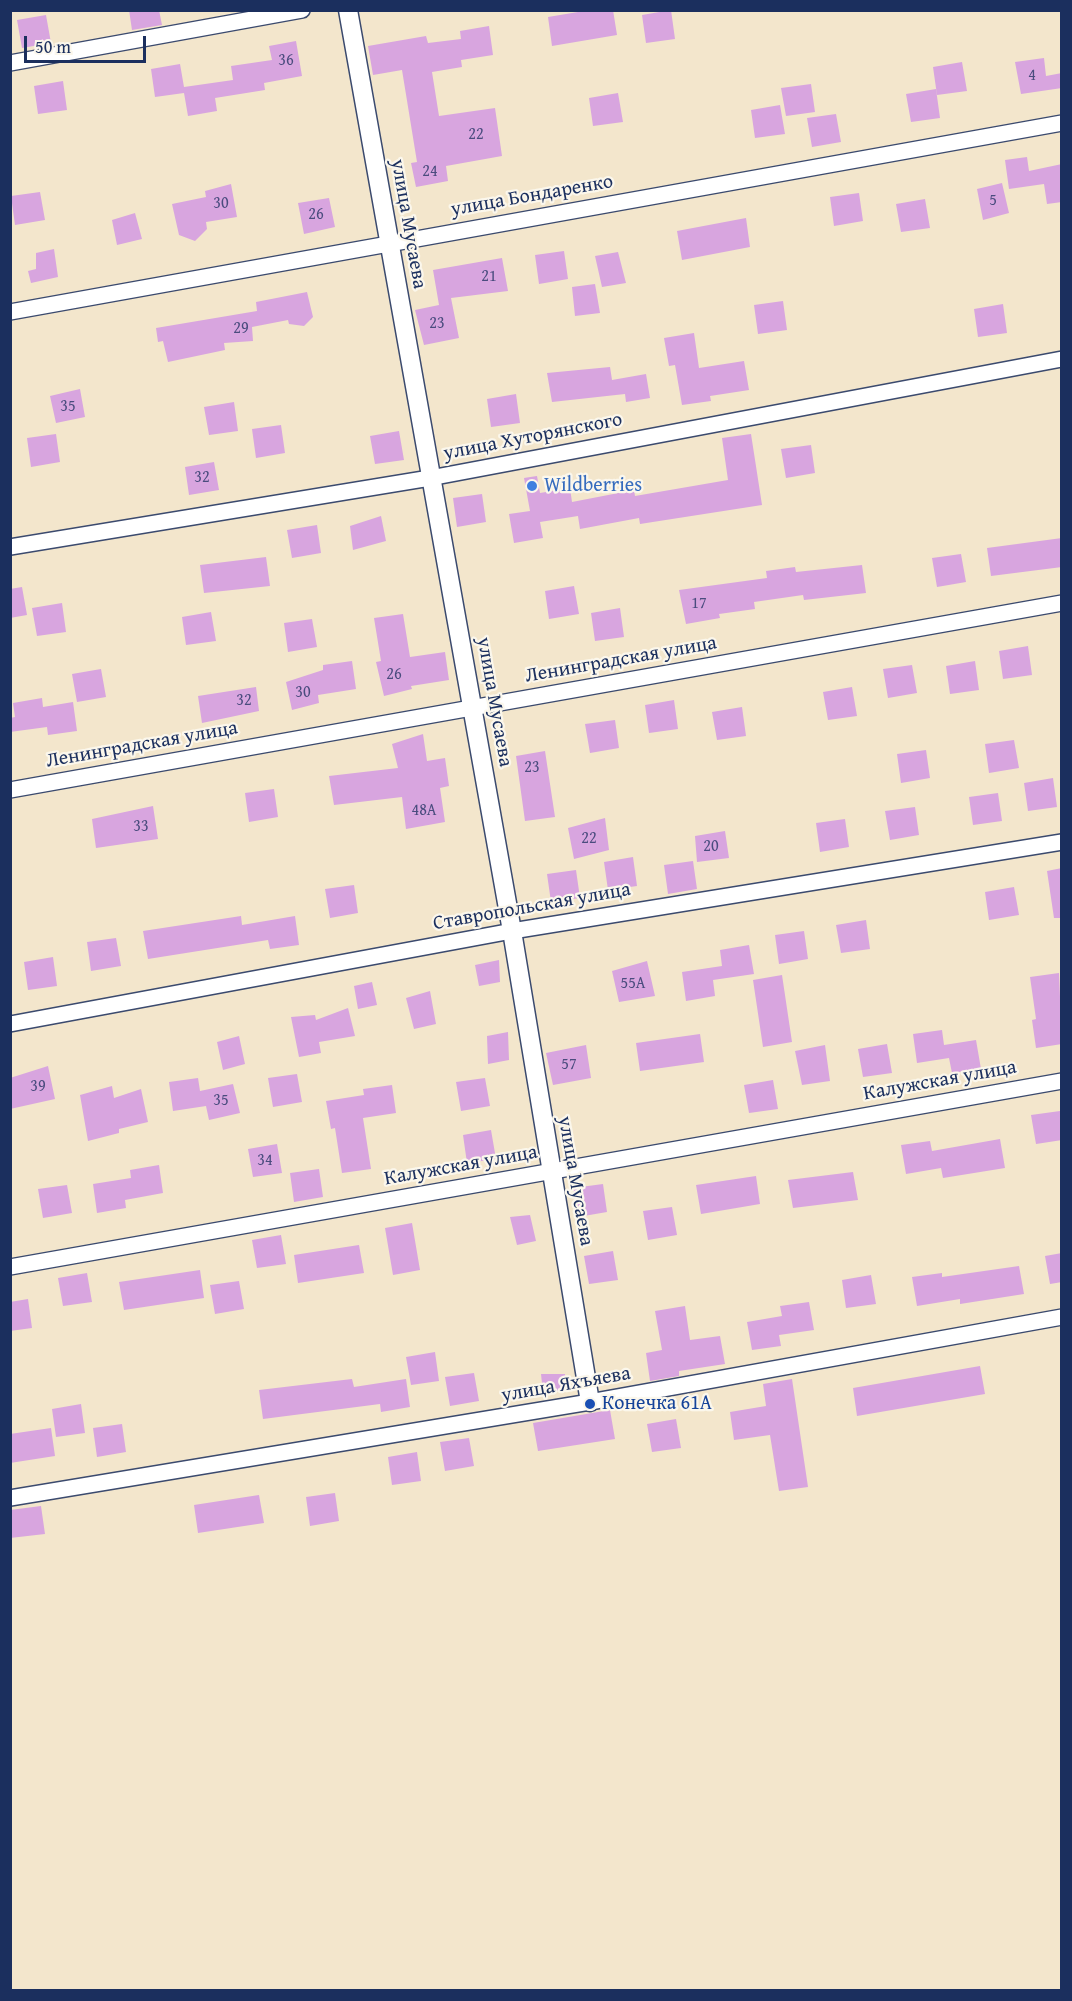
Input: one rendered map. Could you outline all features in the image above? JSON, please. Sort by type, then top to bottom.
[{"type":"street","points":[[10,63],[302,10]]},
{"type":"street","name":"улица Мусаева","points":[[348,10],[512,931],[550,1172],[590,1402]]},
{"type":"street","name":"улица Бондаренко","points":[[10,312],[1062,123]]},
{"type":"street","name":"улица Хуторянского","points":[[10,547],[430,478],[1062,359]]},
{"type":"street","name":"Ленинградская улица","points":[[10,790],[1062,603]]},
{"type":"street","name":"Ставропольская улица","points":[[10,1023],[512,931],[1062,842]]},
{"type":"street","name":"Калужская улица","points":[[10,1267],[1062,1081]]},
{"type":"street","name":"улица Яхъяева","points":[[10,1498],[590,1402],[1062,1317]]},
{"type":"building","points":[[129,10],[159,10],[162,25],[132,30]]},
{"type":"building","points":[[590,10],[613,10],[617,35],[552,46],[548,17]]},
{"type":"building","points":[[671,10],[675,39],[646,43],[642,15]]},
{"type":"building","points":[[46,15],[51,43],[22,48],[17,20]]},
{"type":"building","points":[[489,26],[493,55],[461,60],[462,67],[432,72],[439,116],[495,108],[502,156],[446,166],[448,181],[416,187],[411,163],[417,162],[402,70],[373,75],[368,46],[426,36],[428,43],[461,39],[460,31]]},
{"type":"building","points":[[296,41],[302,76],[264,83],[265,90],[215,98],[217,111],[188,116],[184,93],[155,97],[151,69],[180,64],[184,87],[233,80],[231,66],[272,60],[269,46]]},
{"type":"building","points":[[1044,58],[1046,76],[1062,73],[1062,88],[1021,94],[1015,62]]},
{"type":"building","points":[[962,62],[967,91],[937,95],[933,67]]},
{"type":"building","points":[[63,81],[67,110],[38,114],[34,86]]},
{"type":"building","points":[[811,84],[815,112],[786,116],[781,88]]},
{"type":"building","points":[[936,89],[940,118],[911,122],[906,94]]},
{"type":"building","points":[[618,93],[623,122],[593,126],[589,98]]},
{"type":"building","points":[[780,105],[785,134],[755,138],[751,110]]},
{"type":"building","points":[[836,114],[841,142],[812,147],[807,118]]},
{"type":"building","points":[[1027,157],[1029,171],[1062,164],[1062,202],[1047,204],[1044,184],[1009,189],[1005,160]]},
{"type":"building","points":[[1002,183],[1009,213],[983,220],[977,189]]},
{"type":"building","points":[[231,184],[237,217],[206,222],[207,229],[195,241],[179,235],[172,204],[206,197],[205,191]]},
{"type":"building","points":[[40,192],[45,220],[15,225],[11,196]]},
{"type":"building","points":[[859,193],[863,221],[834,226],[830,197]]},
{"type":"building","points":[[329,198],[335,227],[304,234],[298,203]]},
{"type":"building","points":[[925,199],[930,228],[901,232],[896,204]]},
{"type":"building","points":[[135,213],[142,239],[117,245],[112,220]]},
{"type":"building","points":[[746,218],[750,247],[682,260],[677,231]]},
{"type":"building","points":[[54,249],[58,277],[31,283],[28,271],[36,269],[36,253]]},
{"type":"building","points":[[564,251],[568,279],[539,284],[535,255]]},
{"type":"building","points":[[618,252],[626,283],[602,287],[595,256]]},
{"type":"building","points":[[502,258],[508,291],[451,298],[459,338],[424,345],[415,310],[439,305],[433,270]]},
{"type":"building","points":[[595,284],[600,313],[575,316],[572,287]]},
{"type":"building","points":[[307,292],[313,317],[304,326],[289,324],[288,320],[252,327],[253,341],[224,343],[225,350],[168,362],[163,341],[158,342],[156,328],[257,311],[256,302]]},
{"type":"building","points":[[783,301],[787,330],[758,334],[754,305]]},
{"type":"building","points":[[1003,304],[1007,333],[978,337],[974,309]]},
{"type":"building","points":[[694,333],[699,368],[744,361],[749,390],[710,396],[711,401],[682,405],[675,365],[669,366],[664,338]]},
{"type":"building","points":[[610,367],[612,380],[646,374],[650,398],[626,402],[625,394],[552,402],[547,373]]},
{"type":"building","points":[[80,389],[85,417],[56,423],[50,396]]},
{"type":"building","points":[[516,394],[520,423],[491,427],[487,399]]},
{"type":"building","points":[[234,402],[238,431],[209,435],[204,407]]},
{"type":"building","points":[[281,425],[285,453],[256,458],[252,429]]},
{"type":"building","points":[[399,431],[404,460],[375,464],[370,436]]},
{"type":"building","points":[[56,434],[60,462],[31,467],[27,438]]},
{"type":"building","points":[[751,434],[762,505],[640,524],[639,518],[580,529],[578,516],[540,522],[543,538],[514,543],[509,514],[530,511],[524,478],[537,476],[540,493],[570,488],[572,502],[634,490],[635,496],[728,480],[722,438]]},
{"type":"building","points":[[811,445],[815,473],[786,478],[781,449]]},
{"type":"building","points":[[214,462],[219,490],[189,495],[185,467]]},
{"type":"building","points":[[482,494],[486,522],[457,527],[453,498]]},
{"type":"building","points":[[381,516],[386,541],[353,550],[350,526]]},
{"type":"building","points":[[317,525],[321,553],[292,558],[287,530]]},
{"type":"building","points":[[1062,538],[1062,567],[991,576],[987,548]]},
{"type":"building","points":[[961,554],[966,582],[937,587],[932,558]]},
{"type":"building","points":[[266,557],[270,586],[204,593],[200,565]]},
{"type":"building","points":[[862,565],[866,593],[804,600],[803,595],[754,602],[755,609],[719,614],[720,618],[686,624],[679,590],[767,578],[766,571],[795,567],[796,572]]},
{"type":"building","points":[[574,586],[579,614],[549,619],[545,591]]},
{"type":"building","points":[[22,587],[27,615],[10,618],[10,589]]},
{"type":"building","points":[[62,603],[66,632],[37,636],[32,608]]},
{"type":"building","points":[[620,608],[624,637],[595,641],[591,613]]},
{"type":"building","points":[[211,612],[216,641],[186,645],[182,617]]},
{"type":"building","points":[[403,614],[410,657],[445,652],[449,680],[411,686],[412,689],[384,696],[376,662],[381,661],[374,618]]},
{"type":"building","points":[[312,619],[317,647],[288,652],[284,623]]},
{"type":"building","points":[[1028,646],[1032,675],[1003,679],[999,651]]},
{"type":"building","points":[[352,661],[356,689],[318,695],[319,703],[292,710],[286,682],[323,670],[323,665]]},
{"type":"building","points":[[975,661],[979,690],[950,694],[946,666]]},
{"type":"building","points":[[912,665],[917,693],[888,698],[883,669]]},
{"type":"building","points":[[101,669],[106,697],[77,702],[72,674]]},
{"type":"building","points":[[256,687],[259,711],[202,723],[198,696]]},
{"type":"building","points":[[852,687],[857,716],[828,720],[823,692]]},
{"type":"building","points":[[42,698],[43,707],[73,702],[77,731],[48,735],[47,727],[10,732],[10,718],[15,717],[13,703]]},
{"type":"building","points":[[674,700],[678,729],[649,733],[645,705]]},
{"type":"building","points":[[742,707],[746,736],[717,740],[712,712]]},
{"type":"building","points":[[615,720],[619,748],[590,753],[585,724]]},
{"type":"building","points":[[423,734],[427,761],[445,758],[449,786],[440,788],[445,822],[406,829],[402,797],[334,805],[329,776],[398,768],[392,744]]},
{"type":"building","points":[[1014,740],[1019,768],[989,773],[985,744]]},
{"type":"building","points":[[926,750],[930,778],[901,783],[897,754]]},
{"type":"building","points":[[545,751],[555,817],[525,821],[516,756]]},
{"type":"building","points":[[1053,778],[1057,807],[1028,811],[1024,783]]},
{"type":"building","points":[[274,789],[278,817],[249,822],[245,793]]},
{"type":"building","points":[[998,793],[1002,821],[973,825],[969,797]]},
{"type":"building","points":[[153,806],[158,839],[96,848],[92,819]]},
{"type":"building","points":[[915,807],[919,835],[890,840],[885,811]]},
{"type":"building","points":[[605,818],[609,850],[574,859],[568,828]]},
{"type":"building","points":[[845,819],[849,847],[820,852],[816,823]]},
{"type":"building","points":[[725,831],[729,858],[697,862],[695,836]]},
{"type":"building","points":[[633,857],[637,886],[608,890],[604,862]]},
{"type":"building","points":[[693,861],[697,889],[668,894],[664,865]]},
{"type":"building","points":[[1062,868],[1062,918],[1054,918],[1047,871]]},
{"type":"building","points":[[576,870],[580,898],[551,902],[547,874]]},
{"type":"building","points":[[354,885],[358,913],[330,918],[325,889]]},
{"type":"building","points":[[1014,887],[1019,915],[989,920],[985,892]]},
{"type":"building","points":[[241,916],[242,925],[295,916],[299,945],[270,949],[268,940],[148,959],[143,931]]},
{"type":"building","points":[[866,920],[870,949],[841,953],[836,925]]},
{"type":"building","points":[[804,931],[808,959],[779,964],[775,935]]},
{"type":"building","points":[[116,938],[121,966],[91,971],[87,942]]},
{"type":"building","points":[[749,945],[754,974],[713,980],[715,996],[686,1001],[682,972],[722,966],[720,950]]},
{"type":"building","points":[[53,957],[57,986],[28,990],[24,962]]},
{"type":"building","points":[[499,960],[500,982],[479,986],[475,965]]},
{"type":"building","points":[[647,961],[655,996],[619,1002],[612,971]]},
{"type":"building","points":[[1059,973],[1062,1044],[1036,1048],[1032,1020],[1036,1019],[1030,977]]},
{"type":"building","points":[[782,975],[792,1042],[763,1047],[753,980]]},
{"type":"building","points":[[372,982],[377,1005],[358,1009],[354,986]]},
{"type":"building","points":[[430,991],[436,1024],[414,1029],[406,998]]},
{"type":"building","points":[[348,1008],[355,1036],[319,1042],[321,1053],[299,1057],[291,1017],[315,1015],[316,1020]]},
{"type":"building","points":[[942,1030],[944,1045],[976,1040],[981,1069],[952,1073],[949,1058],[917,1063],[913,1034]]},
{"type":"building","points":[[508,1032],[509,1060],[488,1064],[487,1036]]},
{"type":"building","points":[[700,1034],[704,1062],[640,1071],[636,1043]]},
{"type":"building","points":[[239,1036],[245,1064],[223,1070],[217,1042]]},
{"type":"building","points":[[887,1044],[892,1073],[863,1077],[858,1049]]},
{"type":"building","points":[[586,1045],[591,1078],[553,1085],[546,1053]]},
{"type":"building","points":[[825,1045],[830,1081],[802,1085],[795,1051]]},
{"type":"building","points":[[48,1066],[55,1099],[10,1109],[10,1078]]},
{"type":"building","points":[[297,1074],[302,1102],[273,1107],[268,1078]]},
{"type":"building","points":[[198,1078],[200,1091],[233,1084],[240,1113],[209,1120],[206,1106],[173,1111],[169,1082]]},
{"type":"building","points":[[485,1078],[490,1106],[461,1111],[456,1082]]},
{"type":"building","points":[[773,1080],[778,1109],[749,1113],[744,1085]]},
{"type":"building","points":[[392,1085],[396,1113],[363,1118],[371,1169],[342,1173],[335,1128],[331,1129],[326,1101],[364,1095],[363,1089]]},
{"type":"building","points":[[112,1086],[114,1098],[141,1089],[148,1122],[119,1129],[119,1133],[88,1141],[80,1095]]},
{"type":"building","points":[[1060,1111],[1062,1140],[1036,1144],[1031,1115]]},
{"type":"building","points":[[491,1130],[496,1159],[467,1163],[463,1135]]},
{"type":"building","points":[[1000,1139],[1005,1168],[943,1178],[941,1168],[906,1174],[901,1145],[930,1141],[932,1151]]},
{"type":"building","points":[[277,1144],[282,1173],[253,1177],[248,1149]]},
{"type":"building","points":[[159,1165],[163,1193],[125,1200],[126,1208],[97,1213],[93,1184],[131,1178],[130,1170]]},
{"type":"building","points":[[319,1169],[323,1197],[294,1202],[290,1173]]},
{"type":"building","points":[[853,1172],[858,1200],[793,1208],[788,1180]]},
{"type":"building","points":[[756,1176],[760,1204],[701,1214],[696,1185]]},
{"type":"building","points":[[603,1184],[607,1212],[578,1217],[573,1188]]},
{"type":"building","points":[[67,1185],[72,1213],[43,1218],[38,1189]]},
{"type":"building","points":[[672,1207],[677,1235],[648,1240],[643,1211]]},
{"type":"building","points":[[530,1215],[536,1241],[517,1245],[510,1217]]},
{"type":"building","points":[[412,1223],[420,1270],[393,1275],[385,1228]]},
{"type":"building","points":[[281,1235],[286,1264],[257,1268],[252,1240]]},
{"type":"building","points":[[359,1245],[364,1273],[298,1283],[294,1255]]},
{"type":"building","points":[[613,1251],[618,1280],[589,1284],[584,1256]]},
{"type":"building","points":[[1062,1253],[1062,1282],[1050,1284],[1045,1256]]},
{"type":"building","points":[[1019,1266],[1024,1294],[960,1304],[960,1299],[917,1306],[912,1277],[942,1273],[942,1277]]},
{"type":"building","points":[[200,1270],[204,1298],[124,1310],[119,1282]]},
{"type":"building","points":[[87,1273],[92,1302],[63,1306],[58,1278]]},
{"type":"building","points":[[871,1275],[876,1304],[846,1308],[842,1280]]},
{"type":"building","points":[[239,1281],[244,1309],[215,1314],[210,1285]]},
{"type":"building","points":[[28,1299],[32,1328],[10,1331],[10,1302]]},
{"type":"building","points":[[809,1302],[814,1330],[779,1335],[781,1346],[752,1350],[747,1322],[782,1316],[780,1306]]},
{"type":"building","points":[[685,1306],[690,1340],[720,1336],[725,1364],[679,1371],[679,1376],[650,1381],[646,1353],[662,1350],[655,1311]]},
{"type":"building","points":[[435,1352],[439,1381],[411,1385],[406,1357]]},
{"type":"building","points":[[980,1366],[985,1394],[857,1416],[853,1388]]},
{"type":"building","points":[[474,1373],[479,1401],[450,1406],[445,1377]]},
{"type":"building","points":[[541,1374],[565,1374],[566,1390],[543,1393]]},
{"type":"building","points":[[352,1379],[354,1387],[406,1379],[410,1407],[381,1412],[380,1404],[263,1419],[259,1390]]},
{"type":"building","points":[[792,1379],[808,1487],[779,1491],[770,1435],[734,1440],[730,1412],[766,1406],[763,1384]]},
{"type":"building","points":[[81,1404],[85,1433],[56,1437],[52,1409]]},
{"type":"building","points":[[610,1410],[615,1439],[538,1451],[533,1423]]},
{"type":"building","points":[[676,1419],[681,1448],[652,1452],[647,1424]]},
{"type":"building","points":[[122,1424],[126,1452],[97,1457],[93,1428]]},
{"type":"building","points":[[51,1428],[55,1456],[10,1463],[10,1434]]},
{"type":"building","points":[[469,1438],[474,1466],[445,1471],[440,1442]]},
{"type":"building","points":[[417,1452],[421,1481],[392,1485],[388,1457]]},
{"type":"building","points":[[335,1493],[339,1521],[310,1526],[306,1497]]},
{"type":"building","points":[[259,1495],[264,1523],[198,1533],[194,1505]]},
{"type":"building","points":[[41,1506],[45,1534],[10,1538],[10,1510]]},
{"type":"place","name":"Wildberries","points":[[532,486]]},
{"type":"place","name":"Конечка 61А","points":[[590,1404]]}]
